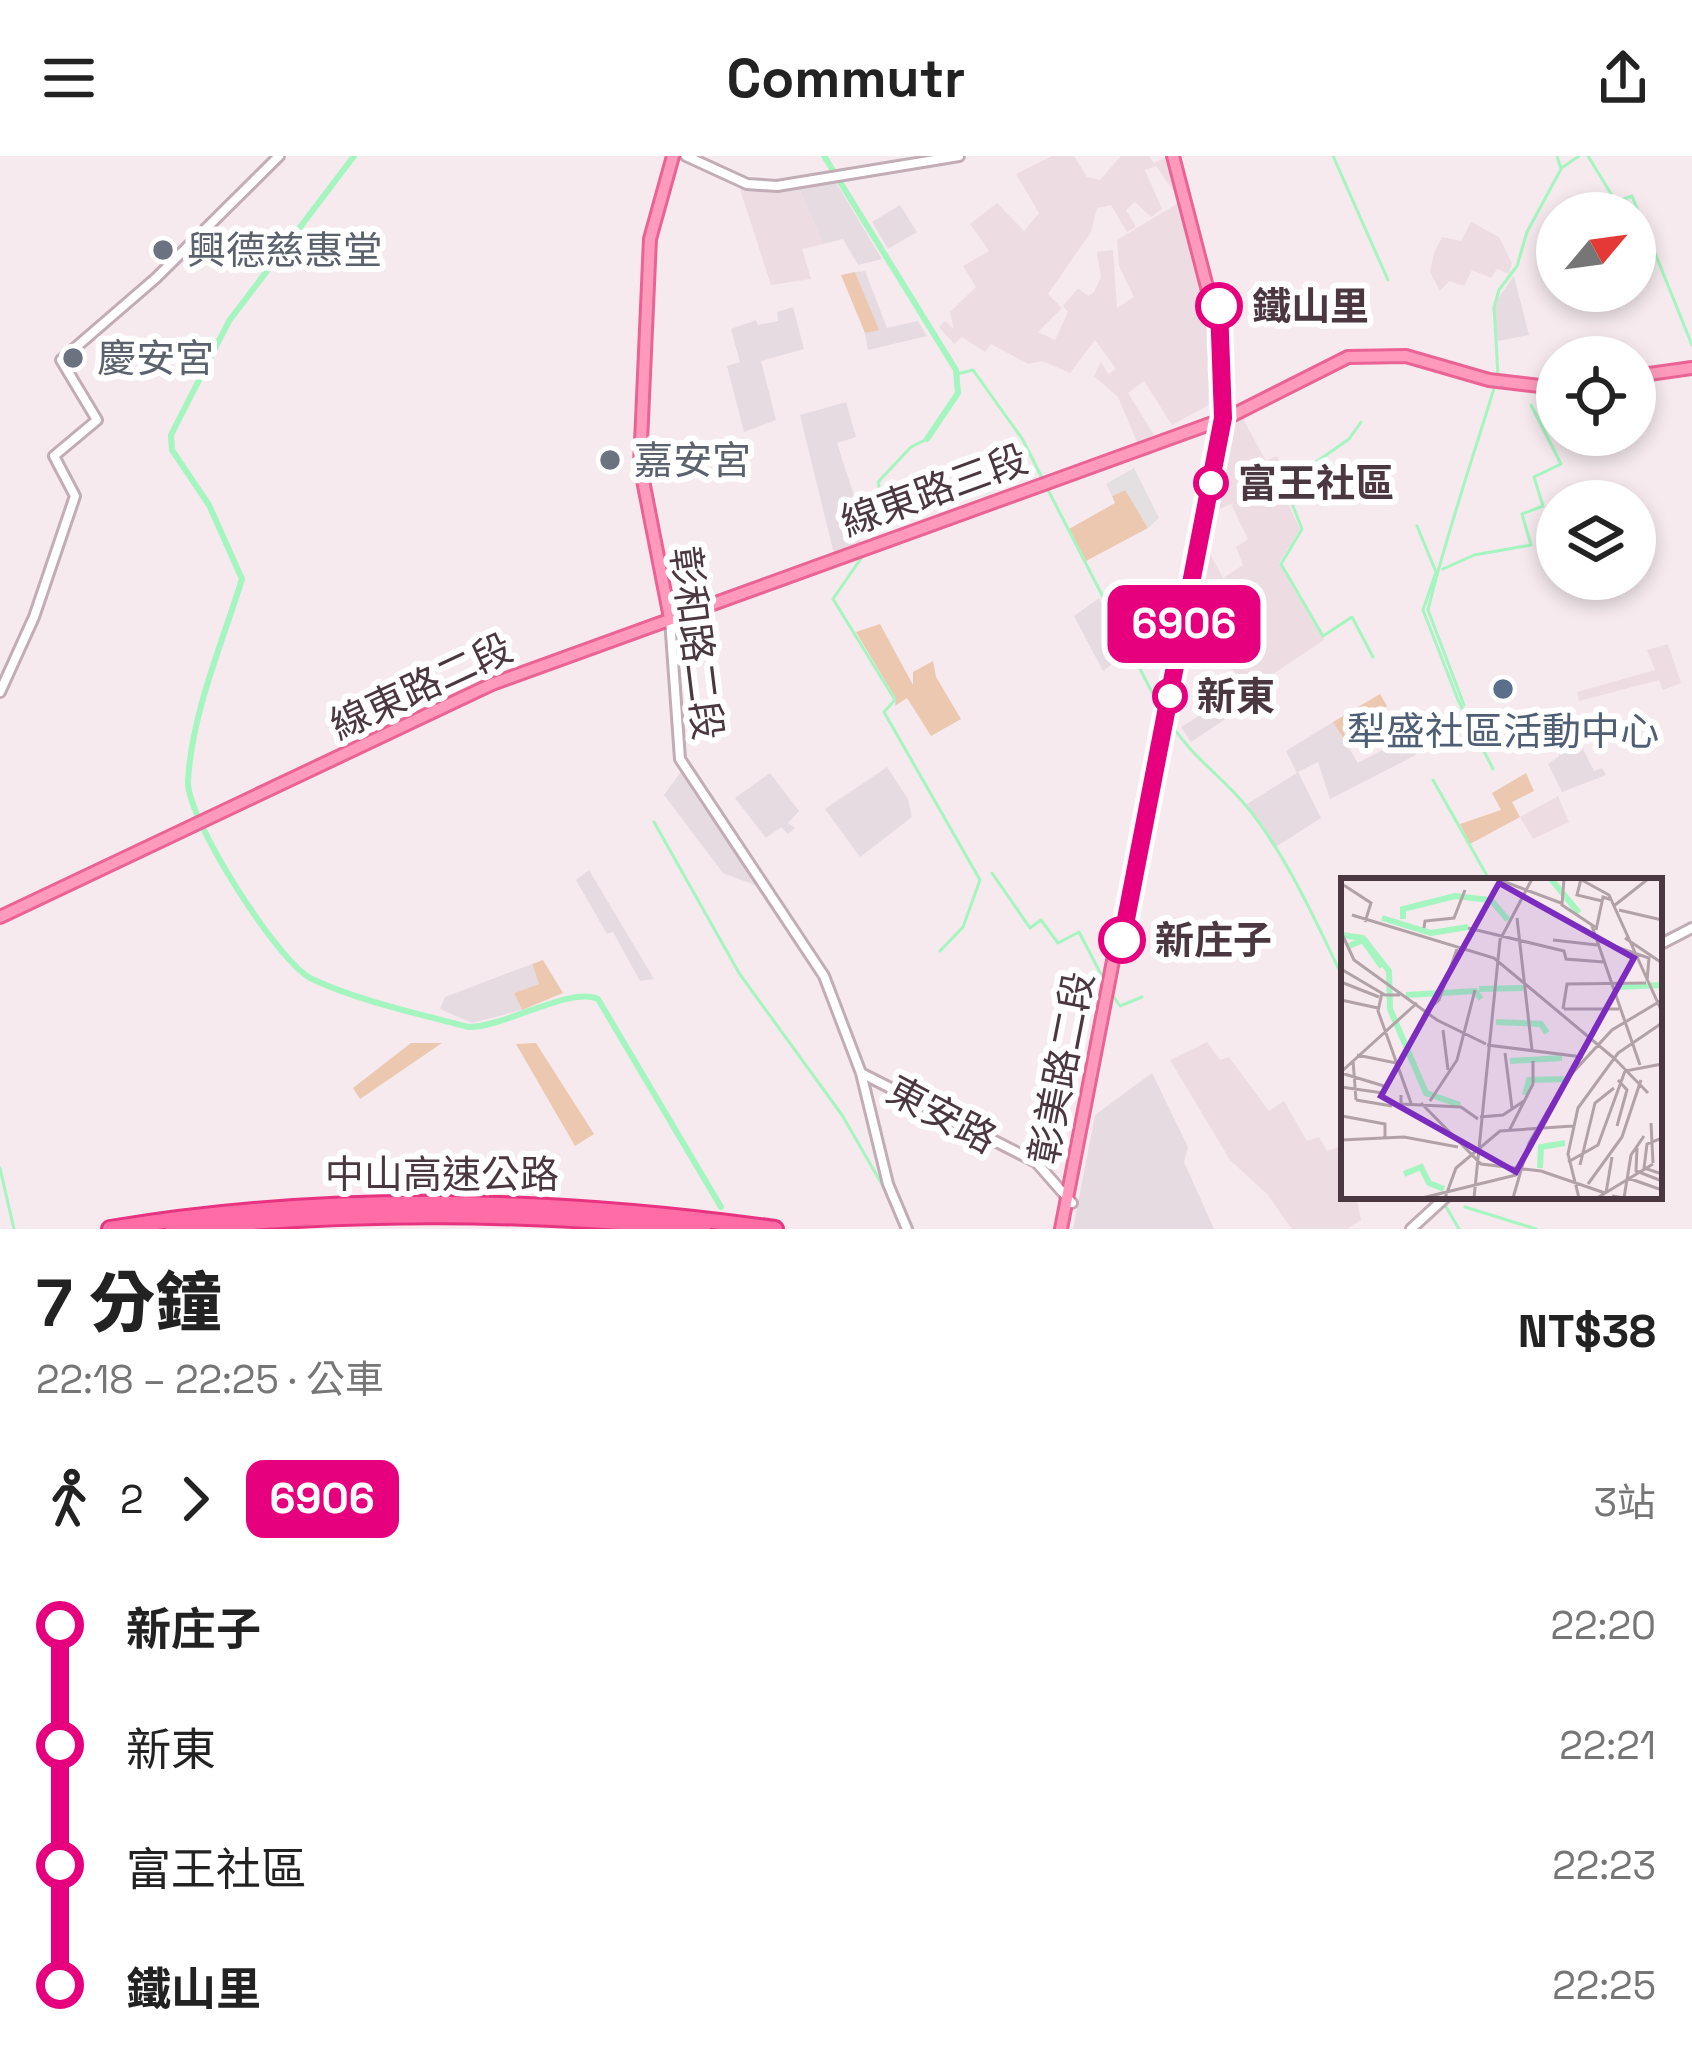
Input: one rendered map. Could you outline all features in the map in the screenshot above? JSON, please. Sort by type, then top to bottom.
[{"type":"highway","name":"中山高速公路","points":[[110,1229],[221,1213],[419,1202],[607,1209],[775,1229]]},
{"type":"highway","name":"中山高速公路","points":[[173,1229],[330,1214],[428,1212],[703,1229]]},
{"type":"main road","name":"彰和路二段","points":[[670,618],[640,465],[650,239],[674,156]]},
{"type":"main road","points":[[1176,156],[1219,308],[1222,417]]},
{"type":"main road","points":[[1176,156],[1214,310],[1222,417]]},
{"type":"main road","points":[[1222,417],[1318,362],[1371,348],[1414,351],[1536,382]]},
{"type":"main road","points":[[1222,417],[1324,366],[1367,355],[1406,356],[1489,380],[1536,383]]},
{"type":"main road","points":[[1656,376],[1692,371]]},
{"type":"main road","points":[[1224,394],[1241,405]]},
{"type":"main road","name":"線東路三段","points":[[670,618],[1222,417]]},
{"type":"main road","name":"彰美路二段","points":[[1064,1229],[1222,417]]},
{"type":"main road","name":"線東路二段","points":[[0,917],[492,684],[670,618]]},
{"type":"street","points":[[0,692],[34,617],[75,496],[54,456],[97,420],[61,360],[156,278],[279,156]]},
{"type":"street","points":[[686,156],[763,186],[959,156]]},
{"type":"street","name":"彰和路二段","points":[[670,618],[680,759],[824,976],[861,1073],[888,1184],[907,1229]]},
{"type":"street","points":[[1662,943],[1692,928]]},
{"type":"street","name":"東安路","points":[[861,1073],[1036,1162],[1069,1202]]},
{"type":"street","points":[[1411,1229],[1444,1199]]},
{"type":"shaded area","points":[[1052,156],[1074,156],[1087,177],[1100,180],[1121,156],[1149,156],[1154,163],[1170,156],[1179,190],[1174,192],[1156,166],[1145,170],[1162,209],[1151,217],[1135,202],[1126,210],[1136,227],[1127,232],[1111,205],[1097,208],[1091,232],[1048,294],[1062,308],[1038,332],[1055,340],[1068,312],[1063,306],[1078,288],[1088,296],[1094,292],[1101,277],[1097,252],[1113,250],[1117,308],[1134,297],[1119,266],[1117,240],[1180,202],[1212,322],[1214,402],[1172,425],[1144,381],[1128,393],[1154,435],[1137,442],[1118,397],[1094,376],[1101,362],[1108,374],[1116,369],[1095,340],[1070,373],[1042,361],[1028,364],[991,344],[985,352],[962,337],[954,344],[939,327],[945,321],[954,329],[950,312],[976,287],[963,266],[989,251],[970,224],[997,203],[1024,231],[1039,213],[1016,174]]},
{"type":"shaded area","points":[[835,181],[882,259],[858,265],[843,239],[823,244],[799,188]]},
{"type":"shaded area","points":[[739,186],[779,192],[799,188],[823,244],[802,249],[811,279],[771,285]]},
{"type":"shaded area","points":[[900,205],[917,232],[888,249],[872,222]]},
{"type":"shaded area","points":[[1471,222],[1499,237],[1512,263],[1509,274],[1497,269],[1491,278],[1472,270],[1464,286],[1449,281],[1440,291],[1430,272],[1434,253],[1442,237],[1461,241]]},
{"type":"shaded area","points":[[865,271],[887,328],[918,321],[927,336],[868,350],[865,333],[878,329],[855,272]]},
{"type":"shaded area","points":[[855,272],[879,330],[865,333],[841,275]]},
{"type":"shaded area","points":[[1514,276],[1529,335],[1498,341],[1492,307]]},
{"type":"shaded area","points":[[793,307],[804,349],[761,361],[776,420],[744,432],[727,366],[740,362],[731,329],[756,320],[758,325],[778,321],[777,312]]},
{"type":"shaded area","points":[[846,402],[856,437],[837,443],[854,496],[846,500],[861,544],[834,554],[800,415]]},
{"type":"shaded area","points":[[1242,417],[1266,461],[1277,456],[1289,478],[1283,493],[1300,529],[1279,563],[1324,640],[1246,692],[1230,665],[1241,655],[1211,615],[1206,617],[1190,604],[1203,555],[1210,554],[1223,578],[1243,565],[1236,547],[1248,539],[1231,504],[1208,514],[1225,427]]},
{"type":"shaded area","points":[[1134,468],[1159,518],[1148,528],[1126,490],[1112,496],[1106,484]]},
{"type":"shaded area","points":[[1125,489],[1148,528],[1086,561],[1069,529],[1115,503],[1112,496]]},
{"type":"shaded area","points":[[1099,598],[1128,652],[1103,671],[1074,616]]},
{"type":"shaded area","points":[[880,624],[913,685],[913,672],[933,661],[936,677],[961,719],[931,736],[907,698],[895,706],[896,699],[856,632]]},
{"type":"shaded area","points":[[1668,644],[1681,683],[1663,690],[1659,680],[1579,701],[1577,692],[1655,670],[1647,650]]},
{"type":"shaded area","points":[[1237,681],[1251,702],[1191,742],[1181,727],[1220,703],[1216,695]]},
{"type":"shaded area","points":[[1380,694],[1387,706],[1343,738],[1333,722]]},
{"type":"shaded area","points":[[1333,722],[1358,763],[1406,737],[1416,755],[1330,799],[1318,762],[1298,772],[1321,818],[1274,848],[1247,804],[1297,773],[1286,751]]},
{"type":"shaded area","points":[[1577,737],[1594,771],[1602,768],[1606,775],[1562,792],[1548,764],[1559,756],[1556,742]]},
{"type":"shaded area","points":[[887,767],[908,799],[912,817],[860,857],[825,809]]},
{"type":"shaded area","points":[[683,769],[760,887],[723,873],[664,795]]},
{"type":"shaded area","points":[[770,773],[799,811],[788,823],[795,828],[788,834],[781,827],[766,838],[735,798]]},
{"type":"shaded area","points":[[1526,773],[1534,791],[1512,802],[1520,817],[1470,844],[1460,824],[1501,810],[1492,793]]},
{"type":"shaded area","points":[[1558,796],[1569,822],[1533,839],[1520,817]]},
{"type":"shaded area","points":[[589,870],[654,979],[640,981],[613,932],[607,934],[576,880]]},
{"type":"shaded area","points":[[543,960],[563,993],[522,1010],[514,993],[539,984],[532,964]]},
{"type":"shaded area","points":[[532,964],[539,984],[514,993],[522,1010],[472,1023],[440,1009],[445,997]]},
{"type":"shaded area","points":[[1207,1042],[1220,1060],[1229,1057],[1269,1111],[1284,1101],[1307,1141],[1319,1137],[1327,1151],[1338,1147],[1341,1199],[1357,1199],[1361,1220],[1347,1229],[1292,1229],[1267,1194],[1230,1160],[1170,1060]]},
{"type":"shaded area","points":[[411,1043],[442,1043],[360,1099],[353,1088]]},
{"type":"shaded area","points":[[536,1043],[594,1134],[575,1146],[516,1044]]},
{"type":"shaded area","points":[[1152,1073],[1188,1147],[1184,1162],[1214,1229],[1073,1229],[1095,1115]]},
{"type":"waterway","points":[[354,156],[229,321],[171,435],[172,450],[209,505],[242,579],[195,729],[188,781],[191,800],[218,856],[258,920],[297,968],[312,979],[469,1027],[572,998],[598,999],[721,1207]]},
{"type":"waterway","points":[[824,156],[956,370],[958,393],[927,439]]},
{"type":"waterway","points":[[1333,156],[1388,280]]},
{"type":"waterway","points":[[1498,376],[1494,307],[1561,169],[1557,156]]},
{"type":"waterway","points":[[1563,167],[1579,156]]},
{"type":"waterway","points":[[1588,156],[1616,202],[1632,196],[1692,345]]},
{"type":"waterway","points":[[957,374],[973,370],[1023,440],[1042,478]]},
{"type":"waterway","points":[[1464,705],[1428,610],[1495,385]]},
{"type":"waterway","points":[[1443,569],[1474,555],[1531,545],[1522,514],[1543,506],[1534,477],[1561,464],[1531,405]]},
{"type":"waterway","points":[[1361,422],[1349,439],[1289,481],[1287,491],[1302,529],[1281,564],[1323,636],[1352,617],[1373,657]]},
{"type":"waterway","points":[[872,540],[881,497],[878,482],[911,447],[927,439]]},
{"type":"waterway","points":[[1046,486],[1157,702]]},
{"type":"waterway","points":[[1417,526],[1436,572],[1423,610],[1458,700],[1493,769]]},
{"type":"waterway","points":[[864,554],[833,599],[895,700],[884,712],[980,880],[963,927],[940,951]]},
{"type":"waterway","points":[[1171,724],[1271,840],[1341,974]]},
{"type":"waterway","points":[[1433,780],[1488,878]]},
{"type":"waterway","points":[[654,822],[739,973],[842,1115],[891,1200]]},
{"type":"waterway","points":[[992,873],[1030,928],[1041,920],[1058,943],[1079,932],[1104,980]]},
{"type":"waterway","points":[[1111,993],[1120,1006],[1142,997]]},
{"type":"waterway","points":[[0,1168],[14,1229]]},
{"type":"waterway","points":[[1445,1205],[1459,1229]]},
{"type":"waterway","points":[[1465,1207],[1536,1229]]},
{"type":"bus line","name":"6906","points":[[1122,940],[1223,418],[1225,359],[1219,306]]},
{"type":"place","name":"興德慈惠堂","points":[[163,250]]},
{"type":"place","name":"鐵山里","points":[[1219,306]]},
{"type":"place","name":"慶安宮","points":[[73,358]]},
{"type":"place","name":"嘉安宮","points":[[610,460]]},
{"type":"place","name":"富王社區","points":[[1211,483]]},
{"type":"place","name":"犁盛社區活動中心","points":[[1503,689]]},
{"type":"place","name":"新東","points":[[1170,696]]},
{"type":"place","name":"新庄子","points":[[1122,940]]}]
